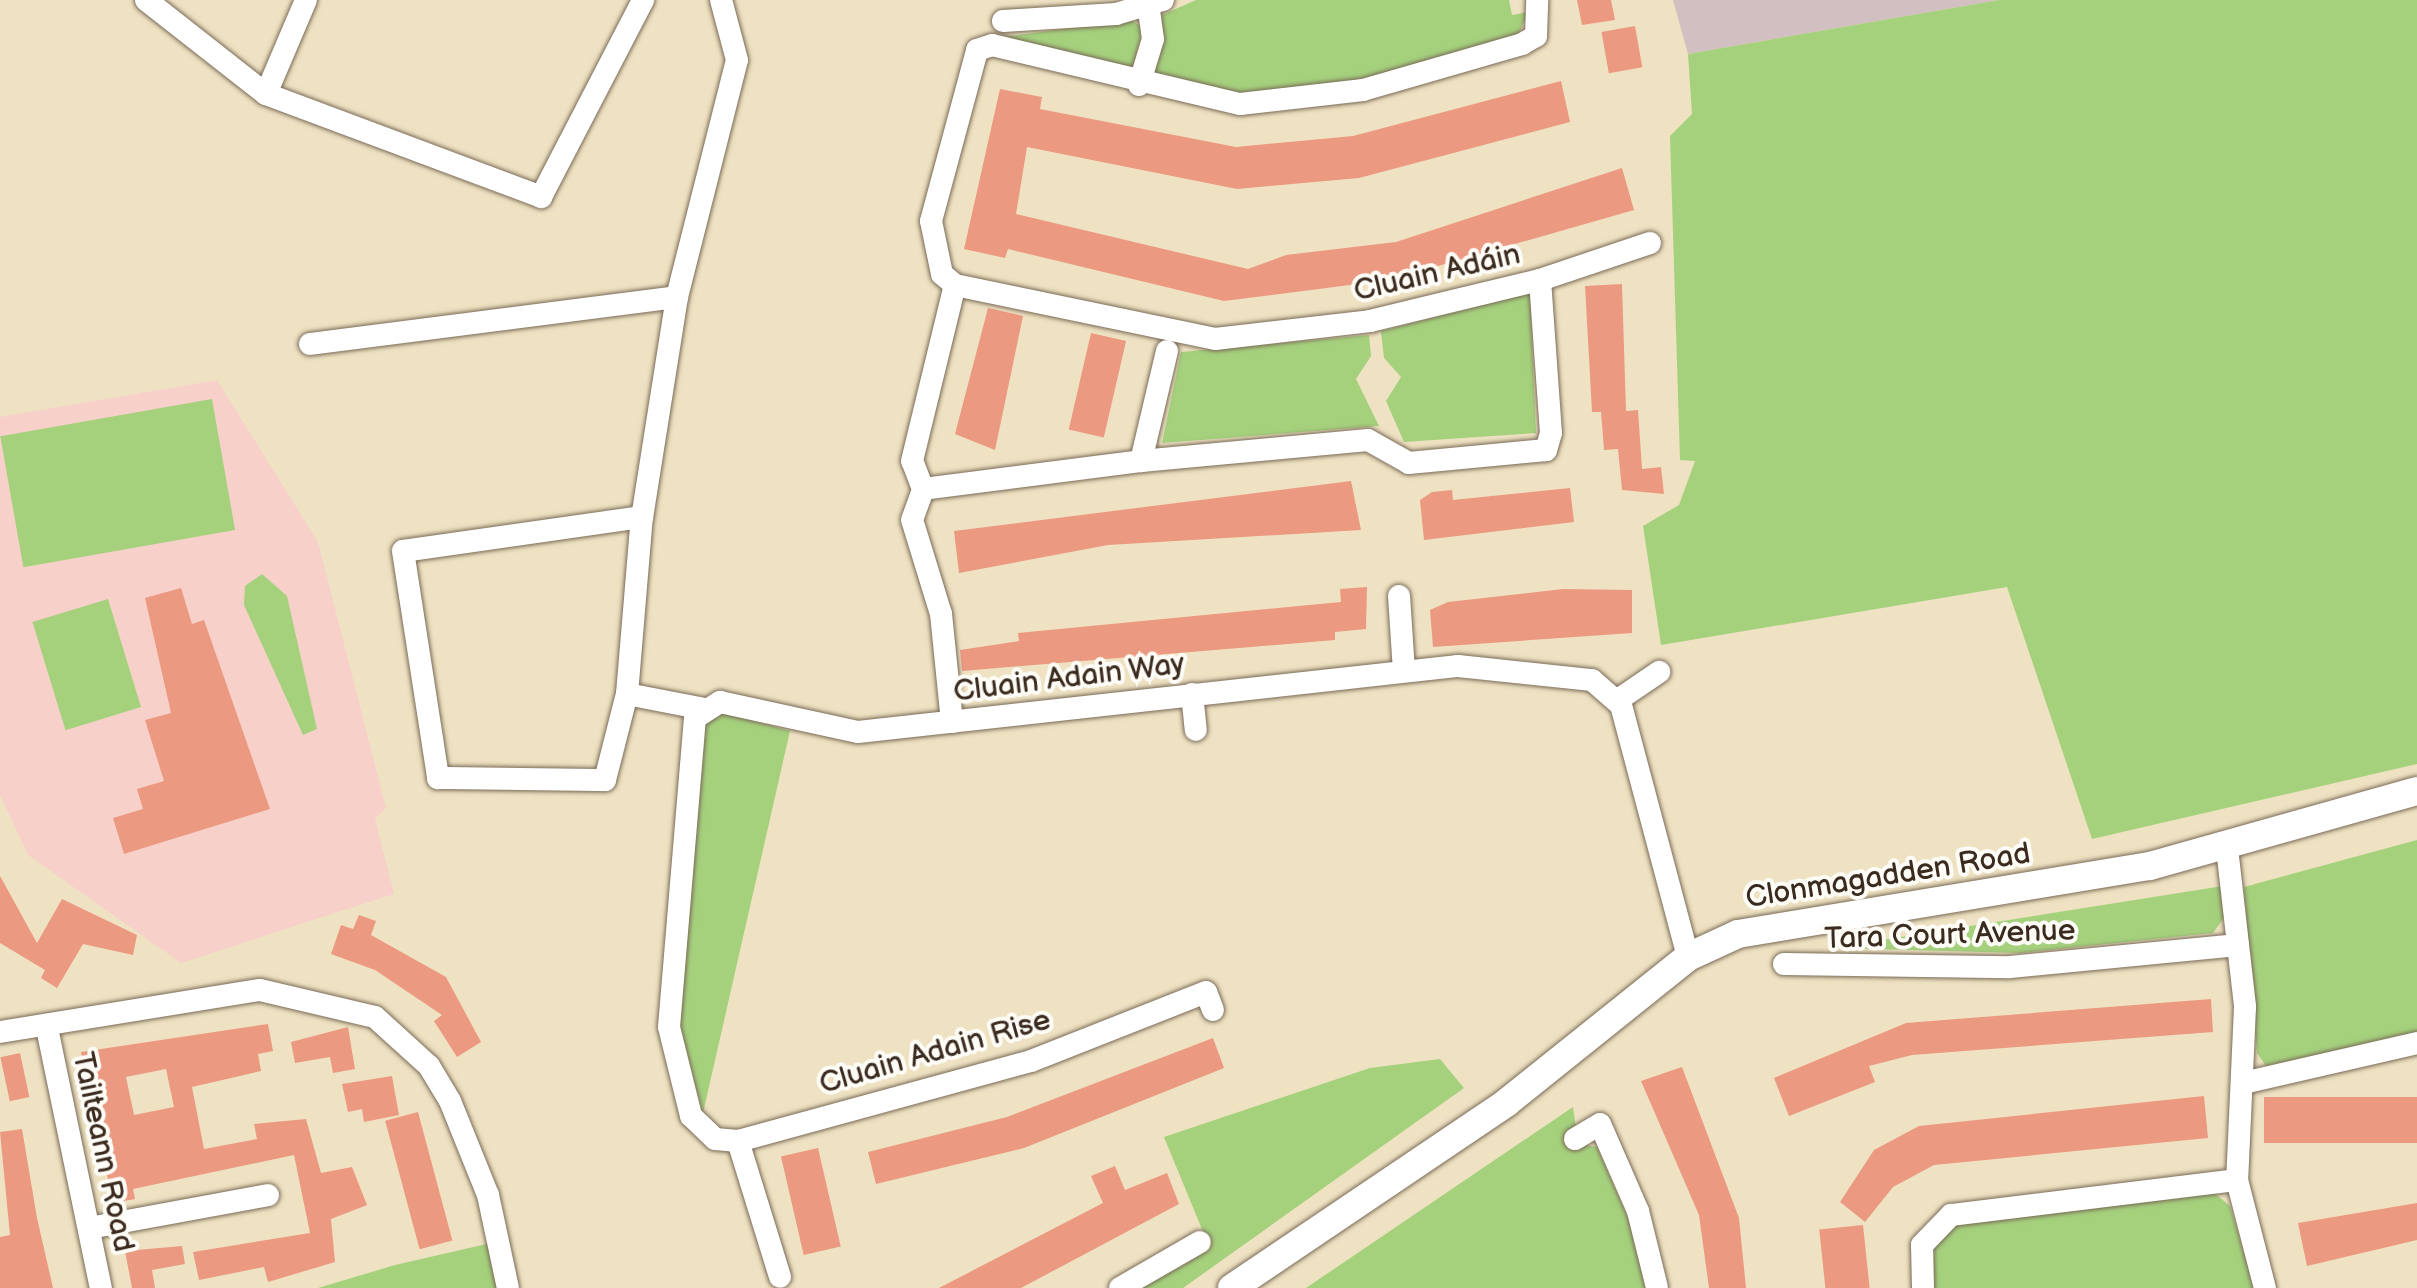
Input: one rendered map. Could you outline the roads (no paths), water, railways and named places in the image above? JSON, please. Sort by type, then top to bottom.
[{"type":"street","points":[[146,0],[266,94],[541,197],[644,0]]},
{"type":"street","points":[[266,94],[306,0]]},
{"type":"street","points":[[642,516],[404,551],[438,778],[605,780],[627,694],[642,516],[678,297],[737,60],[720,0]]},
{"type":"street","points":[[952,722],[940,614],[912,520],[923,488],[912,462],[914,427],[955,285],[942,274],[931,221],[978,50],[992,45],[1140,85],[1240,104],[1363,90],[1522,44],[1536,36],[1537,0]]},
{"type":"street","points":[[1003,21],[1155,2],[1153,39],[1140,85]]},
{"type":"street","points":[[1540,280],[1650,244]]},
{"type":"street","name":"Cluain Adáin","points":[[955,285],[1215,339],[1370,322],[1540,280],[1548,296],[1546,450],[1409,464],[1368,440],[1141,462]]},
{"type":"street","points":[[310,344],[678,297]]},
{"type":"street","points":[[923,488],[1141,462],[1168,351]]},
{"type":"street","points":[[1399,596],[1404,671]]},
{"type":"street","name":"Cluain Adain Way","points":[[627,694],[704,709],[737,704],[858,732],[1404,671],[1532,669],[1592,680],[1618,700]]},
{"type":"street","points":[[1659,672],[1618,700],[1688,957]]},
{"type":"street","points":[[1192,694],[1196,730]]},
{"type":"street","points":[[704,709],[691,730],[669,1026],[691,1116],[726,1140],[780,1277]]},
{"type":"street","name":"Clonmagadden Road","points":[[1232,1288],[1506,1104],[1688,957],[1780,924],[2227,848],[2417,792]]},
{"type":"street","points":[[2227,848],[2238,945],[2243,1083],[2237,1180],[2265,1288]]},
{"type":"street","name":"Tara Court Avenue","points":[[1784,964],[2010,967],[2238,945]]},
{"type":"street","points":[[0,1032],[47,1028],[260,990],[375,1017],[429,1066],[450,1101],[488,1196],[508,1288]]},
{"type":"street","name":"Cluain Adain Rise","points":[[726,1140],[1031,1061],[1206,992],[1214,1010]]},
{"type":"street","name":"Tailteann Road","points":[[47,1028],[101,1288]]},
{"type":"street","points":[[2243,1083],[2417,1043]]},
{"type":"street","points":[[1575,1139],[1600,1124],[1638,1210],[1657,1288]]},
{"type":"street","points":[[1923,1288],[1922,1245],[1951,1215],[2237,1180]]},
{"type":"street","points":[[89,1228],[268,1196]]},
{"type":"street","points":[[1120,1288],[1200,1242]]}]
